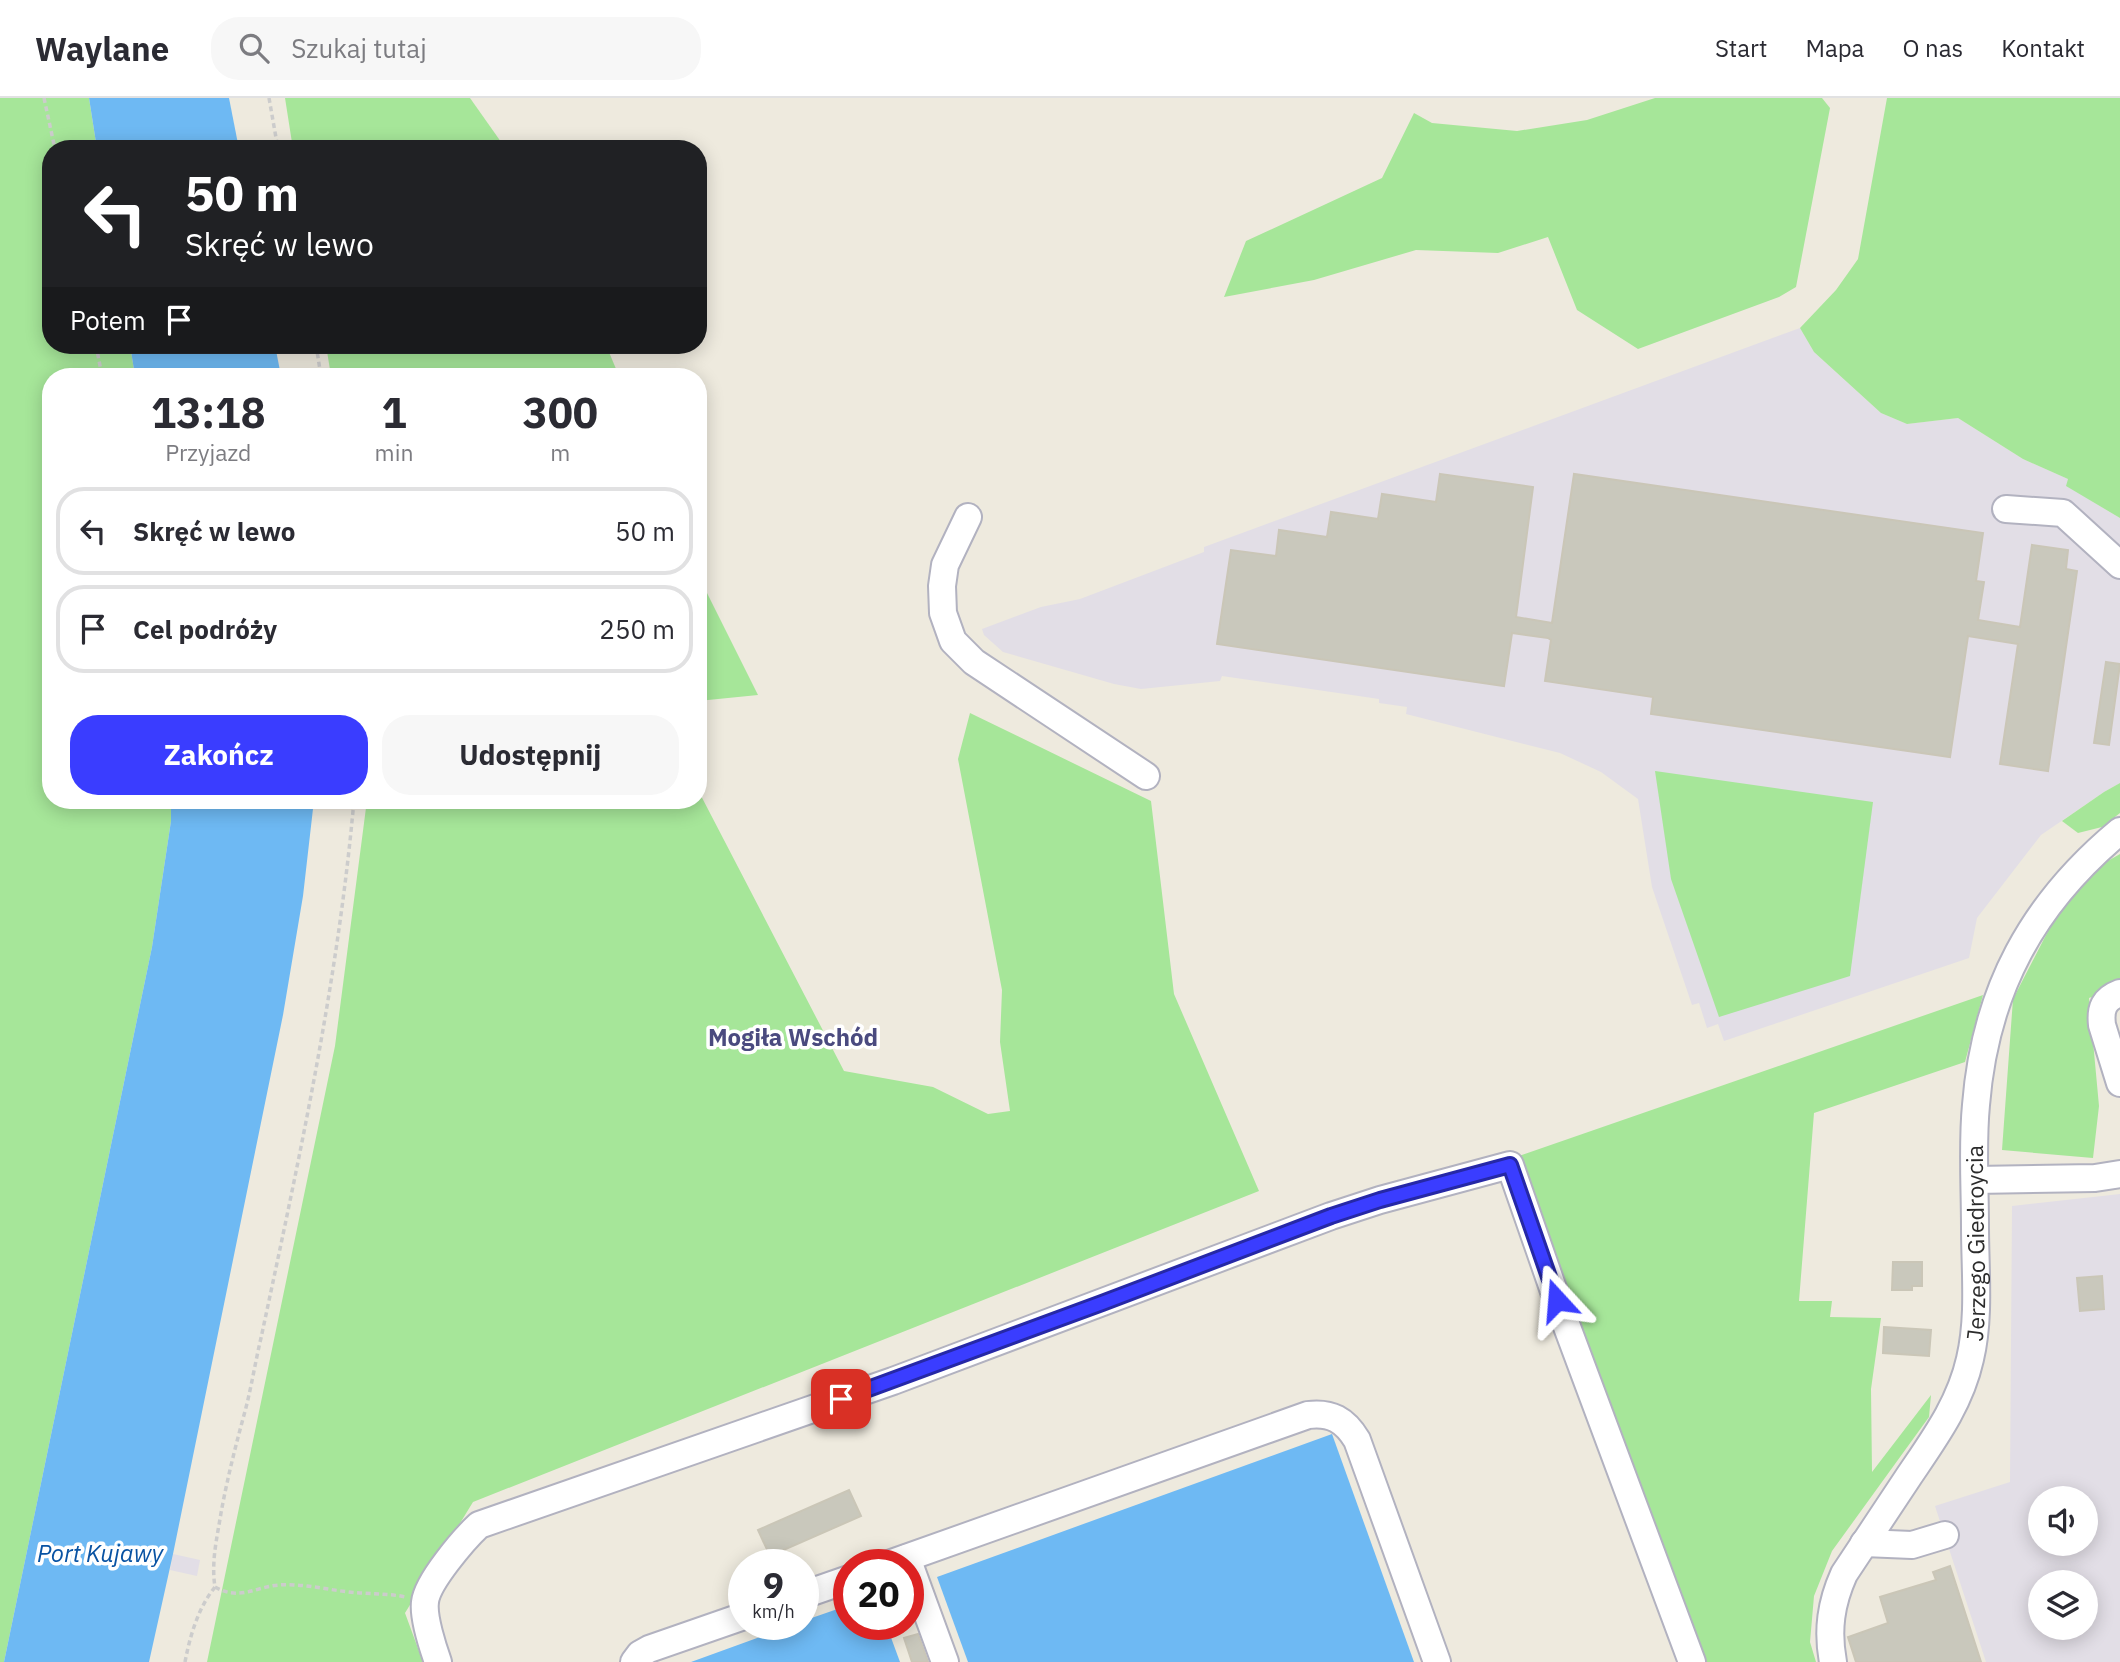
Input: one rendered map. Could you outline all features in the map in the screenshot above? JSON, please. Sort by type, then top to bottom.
[{"type":"street","points":[[2006,509],[2063,513],[2120,565]]},
{"type":"street","points":[[968,517],[944,565],[943,613],[953,641],[974,662],[1146,776]]},
{"type":"street","name":"Jerzego Giedroycia","points":[[1833,1662],[1829,1634],[1832,1603],[1844,1574],[1954,1407],[1970,1360],[1975,1322],[1976,1107],[1987,1028],[2022,945],[2053,896],[2081,865],[2120,831]]},
{"type":"street","points":[[2120,993],[2106,1002],[2101,1016],[2120,1083]]},
{"type":"street","points":[[438,1662],[432,1644],[425,1601],[435,1579],[465,1538],[479,1525],[893,1381],[1331,1216],[1510,1165],[1557,1300],[1692,1662]]},
{"type":"street","points":[[1975,1180],[2095,1178],[2120,1174]]},
{"type":"street","points":[[924,1552],[1308,1415],[1330,1415],[1349,1428],[1357,1440],[1437,1662]]},
{"type":"street","points":[[1864,1543],[1912,1545],[1945,1535]]},
{"type":"street","points":[[924,1617],[945,1662]]},
{"type":"street","points":[[634,1662],[640,1654],[649,1649],[728,1622]]},
{"type":"path","points":[[44,98],[53,140]]},
{"type":"path","points":[[269,98],[276,140]]},
{"type":"path","points":[[185,1662],[190,1639],[205,1599],[215,1587],[213,1572],[224,1498],[274,1278],[321,1039],[347,877],[353,809]]},
{"type":"path","points":[[215,1587],[237,1594],[281,1585],[363,1594],[391,1594],[425,1601]]},
{"type":"shaded area","points":[[1800,328],[1814,352],[1881,413],[1907,424],[1958,418],[2023,459],[2068,479],[2067,486],[2120,518],[2120,783],[2041,835],[1977,918],[1969,958],[1724,1041],[1718,1024],[1707,1028],[1699,1003],[1692,1005],[1652,887],[1638,799],[1601,772],[1560,753],[1406,714],[1407,707],[1379,703],[1379,699],[1222,676],[1220,681],[1141,689],[1114,684],[1003,652],[984,635],[982,629],[1041,607],[1080,599],[1204,552],[1204,547]]},
{"type":"shaded area","points":[[2120,1194],[2120,1662],[1986,1662],[1935,1506],[2010,1482],[2012,1206]]},
{"type":"shaded area","points":[[173,1554],[200,1560],[197,1576],[170,1570]]},
{"type":"green space","points":[[0,98],[89,98],[96,140],[42,140],[42,354],[131,354],[134,368],[42,368],[42,809],[171,809],[171,821],[152,947],[4,1662],[0,1662]]},
{"type":"green space","points":[[285,98],[470,98],[500,140],[292,140]]},
{"type":"green space","points":[[1655,98],[1822,98],[1830,108],[1796,287],[1779,297],[1638,349],[1577,310],[1548,237],[1498,253],[1416,250],[1314,280],[1224,297],[1246,241],[1382,178],[1414,113],[1432,123],[1517,131],[1587,120]]},
{"type":"green space","points":[[1887,98],[2120,98],[2120,518],[2066,486],[2068,479],[2023,459],[1958,418],[1907,424],[1881,413],[1814,352],[1800,328],[1836,290],[1858,259]]},
{"type":"green space","points":[[327,354],[610,354],[616,368],[330,368]]},
{"type":"green space","points":[[707,593],[758,695],[707,700]]},
{"type":"green space","points":[[970,713],[1151,801],[1174,994],[1259,1191],[473,1502],[405,1613],[423,1662],[207,1662],[335,1046],[366,809],[707,807],[844,1071],[933,1087],[988,1114],[1010,1111],[1000,1042],[1002,990],[958,759]]},
{"type":"green space","points":[[1655,771],[1873,802],[1850,976],[1719,1017],[1671,879]]},
{"type":"green space","points":[[2120,783],[2120,813],[2102,827],[2078,833],[2062,821],[2104,792]]},
{"type":"green space","points":[[2120,854],[2120,987],[2089,998],[2099,1106],[2093,1158],[2002,1150],[2013,999],[2062,904],[2106,862]]},
{"type":"green space","points":[[1983,995],[1965,1062],[1814,1113],[1799,1301],[1832,1301],[1830,1317],[1881,1318],[1871,1389],[1872,1472],[1931,1395],[1929,1417],[1832,1551],[1814,1596],[1810,1642],[1816,1662],[1701,1662],[1519,1156]]},
{"type":"water","points":[[89,98],[229,98],[237,140],[96,140]]},
{"type":"water","points":[[131,354],[277,354],[279,368],[134,368]]},
{"type":"water","name":"Port Kujawy","points":[[171,809],[313,809],[303,896],[283,1015],[149,1662],[4,1662],[152,947]]},
{"type":"water","points":[[1332,1434],[1414,1662],[968,1662],[937,1577]]},
{"type":"water","points":[[833,1611],[833,1640],[892,1640],[900,1662],[691,1662],[752,1640],[819,1640],[819,1615]]},
{"type":"building","points":[[1440,474],[1533,487],[1516,617],[1552,623],[1574,474],[1983,533],[1976,581],[1984,582],[1978,620],[2020,627],[2032,545],[2068,550],[2066,569],[2077,571],[2048,771],[2000,764],[2018,644],[1968,636],[1950,757],[1651,714],[1653,697],[1545,681],[1551,640],[1548,638],[1512,633],[1504,686],[1217,644],[1231,550],[1276,556],[1279,530],[1327,537],[1331,512],[1378,519],[1382,494],[1436,502]]},
{"type":"building","points":[[2106,662],[2120,664],[2109,745],[2094,743]]},
{"type":"building","points":[[1893,1262],[1922,1262],[1922,1286],[1912,1286],[1912,1290],[1892,1290]]},
{"type":"building","points":[[2102,1276],[2104,1309],[2080,1311],[2077,1278]]},
{"type":"building","points":[[1884,1327],[1931,1330],[1929,1356],[1883,1353]]},
{"type":"building","points":[[849,1490],[861,1516],[786,1549],[767,1549],[758,1530]]},
{"type":"building","points":[[1950,1566],[1981,1662],[1856,1662],[1848,1637],[1888,1623],[1880,1597],[1936,1580],[1933,1572]]},
{"type":"building","points":[[905,1640],[920,1640],[928,1662],[912,1662]]},
{"type":"district","name":"Mogiła Wschód","points":[[793,1037]]},
{"type":"route","points":[[841,1399],[1331,1216],[1510,1165],[1557,1300]]}]
